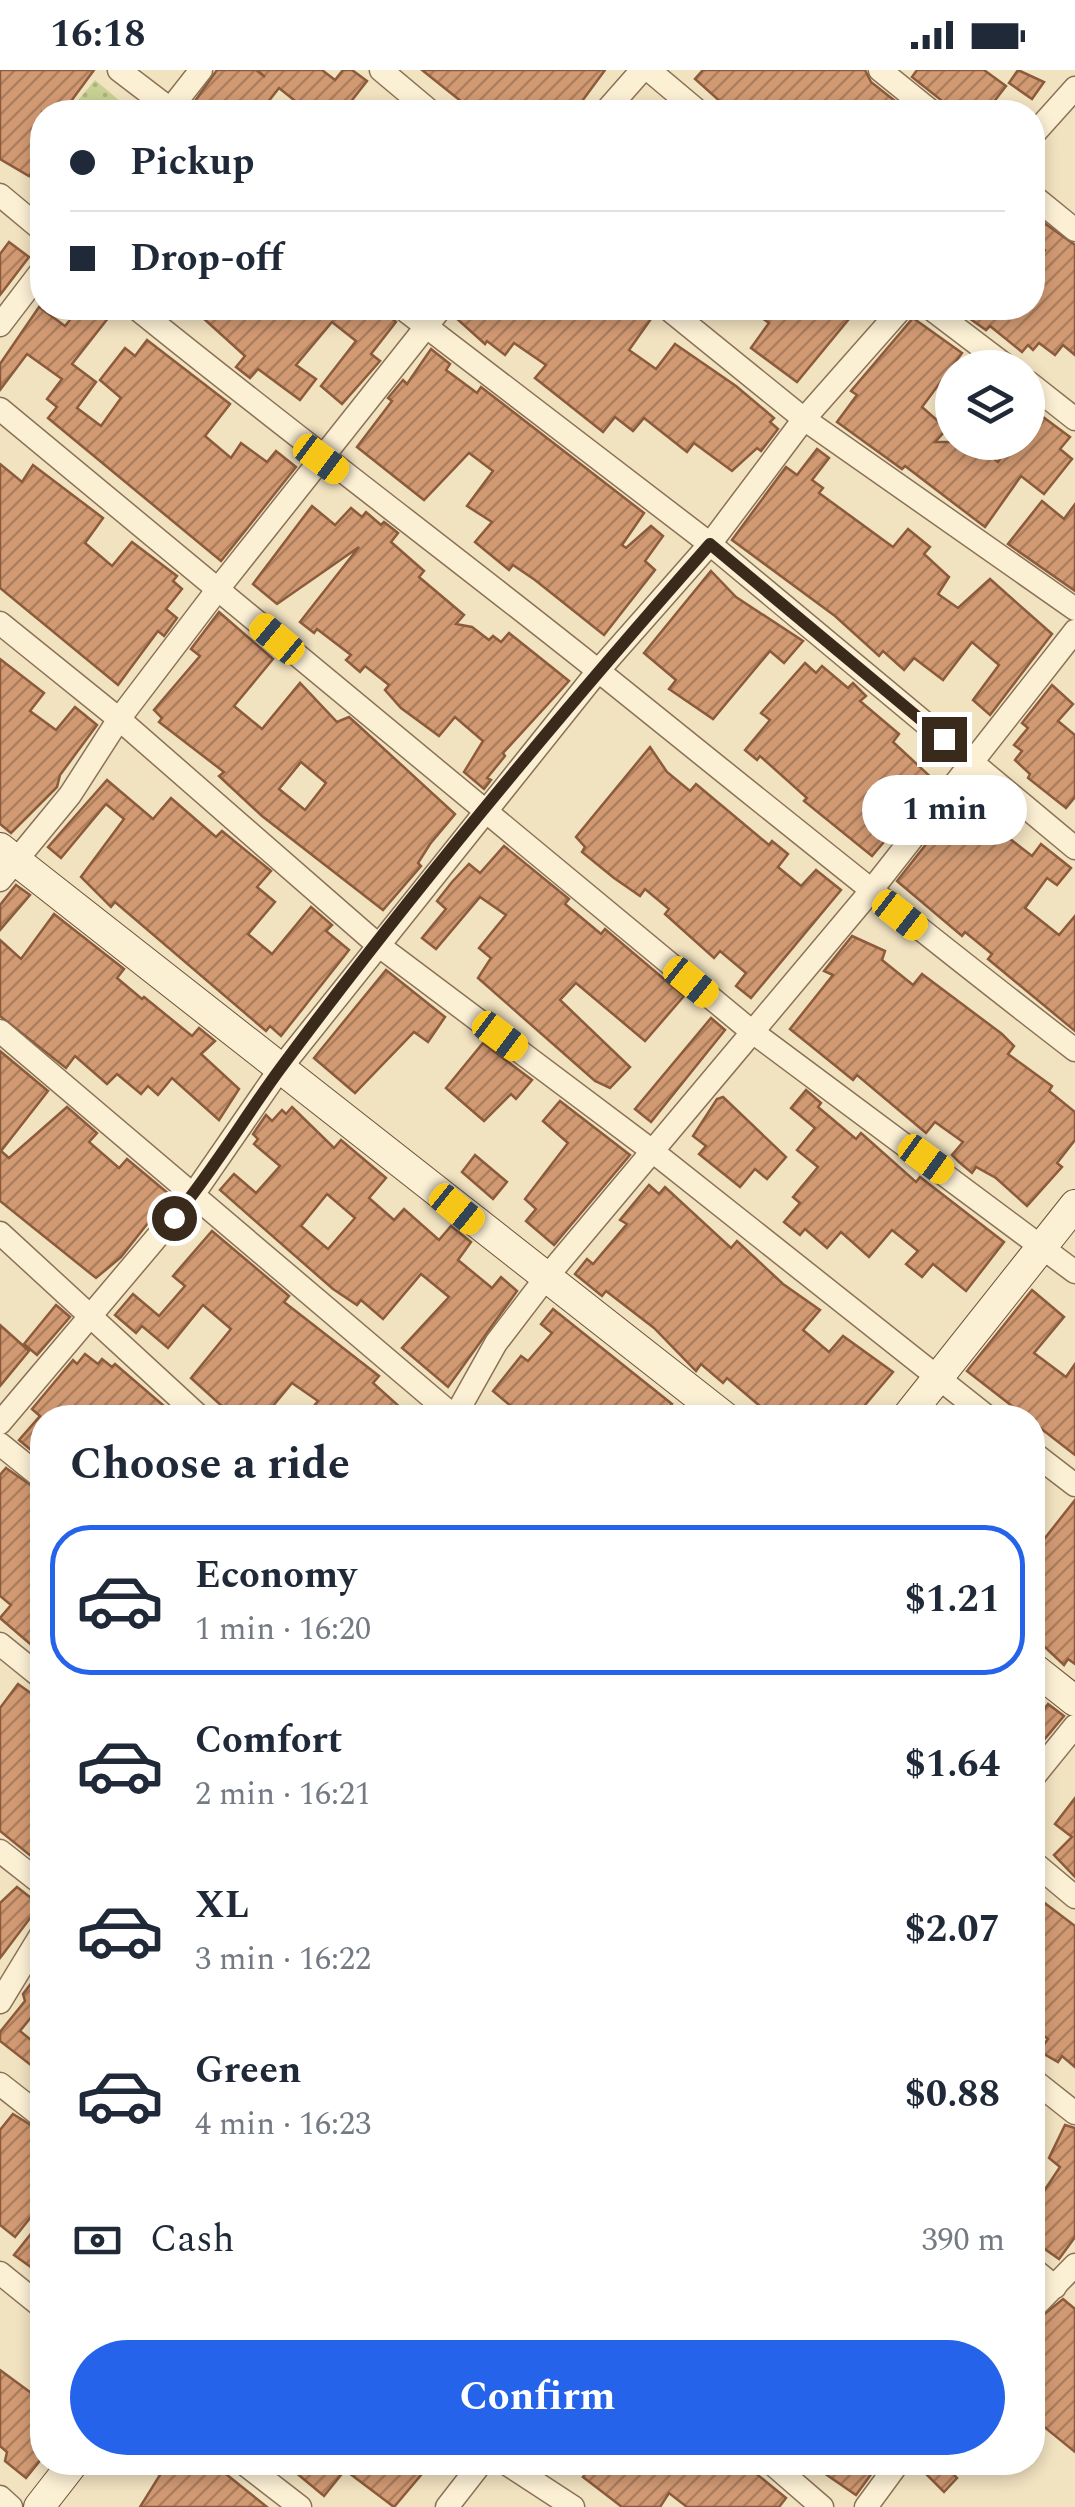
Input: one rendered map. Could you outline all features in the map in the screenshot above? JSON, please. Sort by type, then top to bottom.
[{"type":"street","points":[[119,70],[157,100]]},
{"type":"street","points":[[179,100],[201,70]]},
{"type":"street","points":[[381,70],[417,100]]},
{"type":"street","points":[[616,100],[645,70],[684,100]]},
{"type":"street","points":[[880,70],[917,100]]},
{"type":"street","points":[[1045,121],[1075,88]]},
{"type":"street","points":[[0,195],[30,220]]},
{"type":"street","points":[[1045,206],[1075,230]]},
{"type":"street","points":[[0,325],[30,286]]},
{"type":"street","points":[[151,320],[321,459],[598,671],[870,892],[1075,1050]]},
{"type":"street","points":[[417,320],[710,544],[1075,848]]},
{"type":"street","points":[[432,320],[218,589],[120,718],[70,796],[5,863],[280,1069],[709,1405]]},
{"type":"street","points":[[682,320],[804,419],[1075,610]]},
{"type":"street","points":[[0,1423],[195,1192],[280,1069],[483,813],[598,671],[710,544],[804,419],[891,320]]},
{"type":"street","points":[[946,320],[985,350]]},
{"type":"street","points":[[1045,396],[1075,420]]},
{"type":"street","points":[[0,409],[483,813],[750,1030],[1075,1272]]},
{"type":"street","points":[[0,623],[120,718],[378,945],[652,1150],[971,1405]]},
{"type":"street","points":[[462,1405],[496,1343],[545,1279],[750,1030],[870,892],[1075,631]]},
{"type":"street","points":[[0,1032],[195,1192],[441,1405]]},
{"type":"street","points":[[916,1405],[1075,1204]]},
{"type":"street","points":[[0,1233],[186,1405]]},
{"type":"street","points":[[0,1444],[30,1468]]},
{"type":"street","points":[[1045,1462],[1075,1485]]},
{"type":"street","points":[[0,1644],[30,1668]]},
{"type":"street","points":[[1045,1677],[1075,1700]]},
{"type":"street","points":[[1045,1763],[1075,1726]]},
{"type":"street","points":[[0,1851],[30,1875]]},
{"type":"street","points":[[1045,1872],[1075,1897]]},
{"type":"street","points":[[0,2002],[30,1953]]},
{"type":"street","points":[[0,2084],[30,2108]]},
{"type":"street","points":[[1045,2089],[1075,2113]]},
{"type":"street","points":[[1045,2296],[1075,2265]]},
{"type":"street","points":[[0,2274],[30,2298]]},
{"type":"street","points":[[1045,2278],[1055,2286]]},
{"type":"street","points":[[39,2507],[64,2475]]},
{"type":"street","points":[[259,2475],[300,2507]]},
{"type":"street","points":[[447,2507],[472,2475]]},
{"type":"street","points":[[524,2475],[572,2507]]},
{"type":"street","points":[[785,2475],[822,2507]]},
{"type":"street","points":[[866,2507],[889,2475]]},
{"type":"street","points":[[0,2498],[12,2507]]},
{"type":"green space","points":[[95,80],[119,100],[78,100]]},
{"type":"building","points":[[0,70],[94,70],[72,100],[30,100],[29,176],[0,159]]},
{"type":"building","points":[[217,70],[256,70],[265,77],[257,70],[322,70],[335,80],[343,70],[352,70],[367,81],[352,100],[294,100],[279,88],[270,100],[196,100]]},
{"type":"building","points":[[422,70],[605,70],[583,100],[460,100]]},
{"type":"building","points":[[703,70],[865,70],[871,82],[894,100],[719,100],[695,79]]},
{"type":"building","points":[[917,70],[984,70],[1006,86],[995,100],[941,100],[912,77]]},
{"type":"building","points":[[1018,70],[1044,82],[1032,99],[1009,83]]},
{"type":"building","points":[[1045,224],[1075,245],[1075,355],[1063,345],[1055,355],[1039,343],[1033,350],[1028,345],[1020,350],[990,326],[986,330],[972,320],[1045,320]]},
{"type":"building","points":[[9,242],[29,257],[0,295],[0,254]]},
{"type":"building","points":[[30,320],[57,320],[65,326],[70,320],[107,320],[72,364],[96,382],[77,408],[101,426],[121,398],[100,380],[125,348],[135,356],[147,340],[230,404],[205,436],[231,458],[241,443],[267,462],[276,451],[296,467],[221,561],[48,418],[57,407],[47,399],[62,379],[27,354],[0,390],[0,364]]},
{"type":"building","points":[[205,320],[396,322],[371,354],[380,361],[342,404],[321,386],[356,341],[332,322],[296,365],[316,379],[300,400],[258,369],[250,378],[236,367],[245,356]]},
{"type":"building","points":[[458,320],[650,320],[629,350],[656,369],[675,344],[736,386],[774,418],[770,422],[778,429],[761,451],[757,448],[732,471],[694,443],[687,452],[644,418],[633,431],[615,417],[603,432],[535,378],[546,365],[514,343],[505,355],[487,341],[485,344]]},
{"type":"building","points":[[765,320],[848,320],[797,382],[751,348],[769,323]]},
{"type":"building","points":[[911,320],[916,320],[958,350],[935,350],[935,389],[922,407],[935,418],[935,460],[1045,460],[1045,418],[1070,437],[1060,449],[1072,459],[1044,494],[1021,476],[985,527],[905,466],[902,469],[837,422],[857,395],[851,391]]},
{"type":"building","points":[[431,349],[450,364],[446,370],[477,393],[481,387],[644,513],[622,545],[626,548],[651,526],[663,536],[645,561],[655,570],[604,635],[535,580],[513,565],[509,570],[475,542],[492,522],[467,506],[493,471],[469,453],[424,500],[357,447],[392,401],[388,398],[403,380],[407,384]]},
{"type":"building","points":[[817,449],[829,458],[812,480],[823,488],[819,493],[893,547],[908,529],[930,547],[924,554],[949,577],[938,594],[958,608],[990,579],[1052,634],[990,715],[973,700],[999,665],[972,642],[943,680],[914,658],[904,670],[883,651],[879,656],[835,616],[732,540],[786,467],[797,475]]},
{"type":"building","points":[[0,464],[22,482],[33,465],[103,518],[85,543],[112,566],[132,542],[177,576],[173,581],[182,589],[166,609],[177,618],[164,636],[158,631],[118,685],[0,588]]},
{"type":"building","points":[[1042,501],[1064,519],[1075,504],[1075,591],[1008,544]]},
{"type":"building","points":[[312,506],[335,525],[351,508],[362,517],[366,512],[381,525],[384,522],[398,533],[391,542],[424,571],[419,577],[464,615],[456,624],[472,627],[489,640],[493,636],[501,642],[509,633],[569,681],[503,753],[505,756],[487,778],[491,780],[484,789],[464,772],[483,741],[455,717],[439,736],[401,708],[385,690],[389,685],[365,666],[360,672],[346,660],[351,655],[317,629],[314,633],[300,622],[359,547],[277,604],[253,584]]},
{"type":"building","points":[[711,571],[736,597],[803,641],[784,663],[770,651],[713,719],[669,689],[676,680],[644,653]]},
{"type":"building","points":[[219,612],[273,659],[234,706],[262,729],[300,683],[337,722],[349,717],[455,814],[430,844],[418,863],[421,866],[383,910],[262,816],[219,776],[224,772],[159,722],[162,718],[154,710],[200,656],[191,649]],"holes":[[[301,762],[326,783],[305,810],[279,789]]]},
{"type":"building","points":[[0,659],[44,693],[30,711],[56,730],[75,707],[97,725],[60,775],[57,787],[11,833],[0,824]]},
{"type":"building","points":[[805,663],[816,673],[822,666],[848,688],[853,683],[866,696],[860,701],[899,734],[893,742],[935,781],[872,856],[804,801],[807,798],[760,756],[757,760],[745,750],[770,720],[761,713]]},
{"type":"building","points":[[1052,685],[1073,704],[1058,721],[1075,735],[1075,797],[1066,808],[1028,778],[1030,774],[1015,760],[1022,751],[1014,745],[1028,728],[1022,723]]},
{"type":"building","points":[[650,747],[667,772],[690,791],[696,784],[769,845],[772,841],[788,854],[778,867],[801,886],[816,870],[841,890],[751,998],[736,986],[746,973],[720,951],[714,958],[665,914],[669,909],[645,889],[640,896],[582,852],[585,847],[576,837]]},
{"type":"building","points":[[107,780],[153,819],[171,798],[216,837],[222,831],[271,871],[257,887],[275,902],[248,934],[272,954],[311,907],[332,925],[326,931],[349,950],[281,1036],[270,1026],[266,1031],[115,902],[111,907],[81,877],[124,819],[106,804],[61,858],[48,847]]},
{"type":"building","points":[[972,786],[1015,824],[1005,835],[1032,856],[1041,844],[1071,868],[1057,885],[1047,878],[1025,908],[1059,935],[1075,916],[1075,1031],[988,959],[992,954],[965,932],[962,936],[897,881]]},
{"type":"building","points":[[504,846],[569,899],[565,904],[601,934],[605,929],[684,996],[645,1041],[576,983],[560,1000],[630,1067],[610,1088],[595,1081],[478,978],[491,958],[479,948],[506,915],[480,897],[436,949],[422,938],[446,909],[437,901],[452,882],[469,864],[480,873]]},
{"type":"building","points":[[16,885],[30,895],[0,930],[0,905]]},
{"type":"building","points":[[54,914],[124,969],[117,978],[142,999],[192,1036],[199,1028],[215,1041],[201,1054],[239,1089],[219,1120],[172,1078],[158,1095],[148,1086],[141,1094],[117,1074],[107,1084],[75,1056],[66,1068],[0,1016],[0,940],[21,959]]},
{"type":"building","points":[[852,936],[885,951],[882,960],[913,985],[922,974],[1002,1034],[1014,1046],[1008,1054],[1052,1086],[1049,1091],[1075,1112],[1075,1140],[1057,1163],[1062,1167],[1027,1206],[996,1178],[976,1167],[972,1173],[952,1155],[963,1142],[935,1122],[926,1133],[857,1075],[853,1080],[790,1029],[833,975],[824,971]]},
{"type":"building","points":[[386,970],[445,1017],[428,1042],[414,1032],[355,1093],[314,1058]]},
{"type":"building","points":[[711,1018],[725,1030],[651,1122],[635,1109]]},
{"type":"building","points":[[483,1043],[532,1080],[516,1099],[511,1094],[484,1121],[446,1088]]},
{"type":"building","points":[[0,1051],[48,1091],[1,1151],[9,1158],[67,1107],[97,1133],[89,1142],[119,1168],[127,1159],[170,1195],[121,1257],[96,1278],[0,1201]]},
{"type":"building","points":[[806,1090],[821,1103],[818,1107],[856,1139],[861,1133],[916,1182],[920,1177],[1004,1242],[966,1291],[933,1264],[922,1277],[906,1264],[918,1251],[892,1230],[869,1257],[841,1232],[827,1248],[805,1229],[800,1235],[784,1222],[800,1203],[793,1197],[818,1167],[797,1150],[815,1128],[791,1108]]},
{"type":"building","points":[[723,1097],[786,1157],[767,1179],[755,1169],[740,1187],[699,1154],[706,1146],[693,1136],[717,1099]]},
{"type":"building","points":[[560,1101],[630,1155],[554,1245],[526,1221],[536,1209],[525,1199],[568,1143],[543,1121]]},
{"type":"building","points":[[292,1107],[334,1148],[341,1140],[386,1178],[369,1198],[394,1220],[404,1209],[439,1240],[451,1226],[471,1242],[458,1260],[492,1288],[501,1277],[517,1291],[448,1387],[402,1348],[449,1297],[421,1274],[383,1319],[361,1300],[357,1305],[333,1289],[220,1190],[234,1174],[256,1193],[280,1166],[254,1144],[258,1139],[253,1134],[266,1115],[272,1121],[282,1110],[286,1114]],"holes":[[[327,1194],[355,1218],[328,1249],[301,1226]]]},
{"type":"building","points":[[475,1155],[507,1182],[493,1199],[462,1172]]},
{"type":"building","points":[[649,1185],[659,1194],[665,1187],[731,1248],[737,1241],[783,1284],[820,1310],[803,1330],[829,1352],[843,1336],[893,1372],[865,1405],[759,1405],[727,1378],[723,1383],[701,1364],[696,1371],[654,1328],[606,1291],[602,1296],[575,1274],[587,1259],[593,1264],[627,1224],[620,1220]]},
{"type":"building","points":[[212,1231],[289,1296],[284,1302],[379,1376],[373,1383],[398,1405],[315,1405],[318,1401],[292,1383],[274,1405],[221,1405],[191,1378],[231,1329],[203,1305],[168,1348],[142,1326],[136,1333],[115,1315],[133,1294],[159,1316],[185,1286],[173,1276]]},
{"type":"building","points":[[1032,1290],[1064,1317],[1034,1353],[1066,1377],[1075,1364],[1075,1455],[1045,1432],[1045,1405],[1011,1405],[967,1371]]},
{"type":"building","points":[[56,1305],[70,1317],[37,1355],[24,1344]]},
{"type":"building","points":[[553,1309],[672,1404],[510,1405],[493,1391],[521,1356],[528,1361],[552,1333],[541,1324]]},
{"type":"building","points":[[0,1325],[29,1351],[0,1386]]},
{"type":"building","points":[[85,1354],[98,1364],[102,1359],[112,1367],[115,1364],[163,1405],[35,1405],[73,1360],[77,1364]]},
{"type":"building","points":[[30,1427],[30,1449],[19,1440]]},
{"type":"building","points":[[6,1468],[30,1485],[30,1644],[0,1618],[11,1605],[0,1596],[0,1475]]},
{"type":"building","points":[[1075,1500],[1075,1664],[1068,1659],[1064,1665],[1045,1647],[1045,1538]]},
{"type":"building","points":[[18,1684],[30,1693],[30,1855],[0,1831],[0,1708]]},
{"type":"building","points":[[1048,1704],[1064,1716],[1045,1739]]},
{"type":"building","points":[[1075,1798],[1075,1877],[1054,1855],[1072,1837],[1055,1824]]},
{"type":"building","points":[[17,1887],[30,1897],[30,1918],[0,1958],[0,1903]]},
{"type":"building","points":[[1045,1903],[1075,1926],[1075,2067],[1062,2056],[1058,2062],[1045,2054]]},
{"type":"building","points":[[30,1985],[30,2019],[20,2031],[30,2039],[30,2064],[0,2041],[0,2032],[25,2001],[23,1994]]},
{"type":"building","points":[[13,2114],[30,2125],[30,2218],[15,2237],[0,2225],[0,2130]]},
{"type":"building","points":[[1065,2125],[1075,2128],[1075,2237],[1059,2259],[1045,2249],[1045,2190],[1060,2167],[1049,2158]]},
{"type":"building","points":[[30,2235],[30,2266],[14,2255]]},
{"type":"building","points":[[1063,2299],[1075,2309],[1075,2452],[1045,2428],[1045,2314]]},
{"type":"building","points":[[0,2370],[30,2392],[30,2473],[26,2478],[5,2461],[7,2452],[0,2446]]},
{"type":"building","points":[[160,2475],[227,2475],[267,2507],[140,2507]]},
{"type":"building","points":[[299,2475],[341,2475],[324,2496]]},
{"type":"building","points":[[352,2475],[421,2475],[394,2507]]},
{"type":"building","points":[[758,2475],[786,2498],[779,2507],[687,2507],[669,2493],[660,2507],[622,2507],[583,2477]]},
{"type":"building","points":[[827,2475],[871,2475],[856,2495]]},
{"type":"building","points":[[927,2475],[954,2475],[957,2478],[944,2492]]},
{"type":"route","points":[[174,1218],[280,1069],[441,866],[598,671],[710,544],[944,739]]}]
